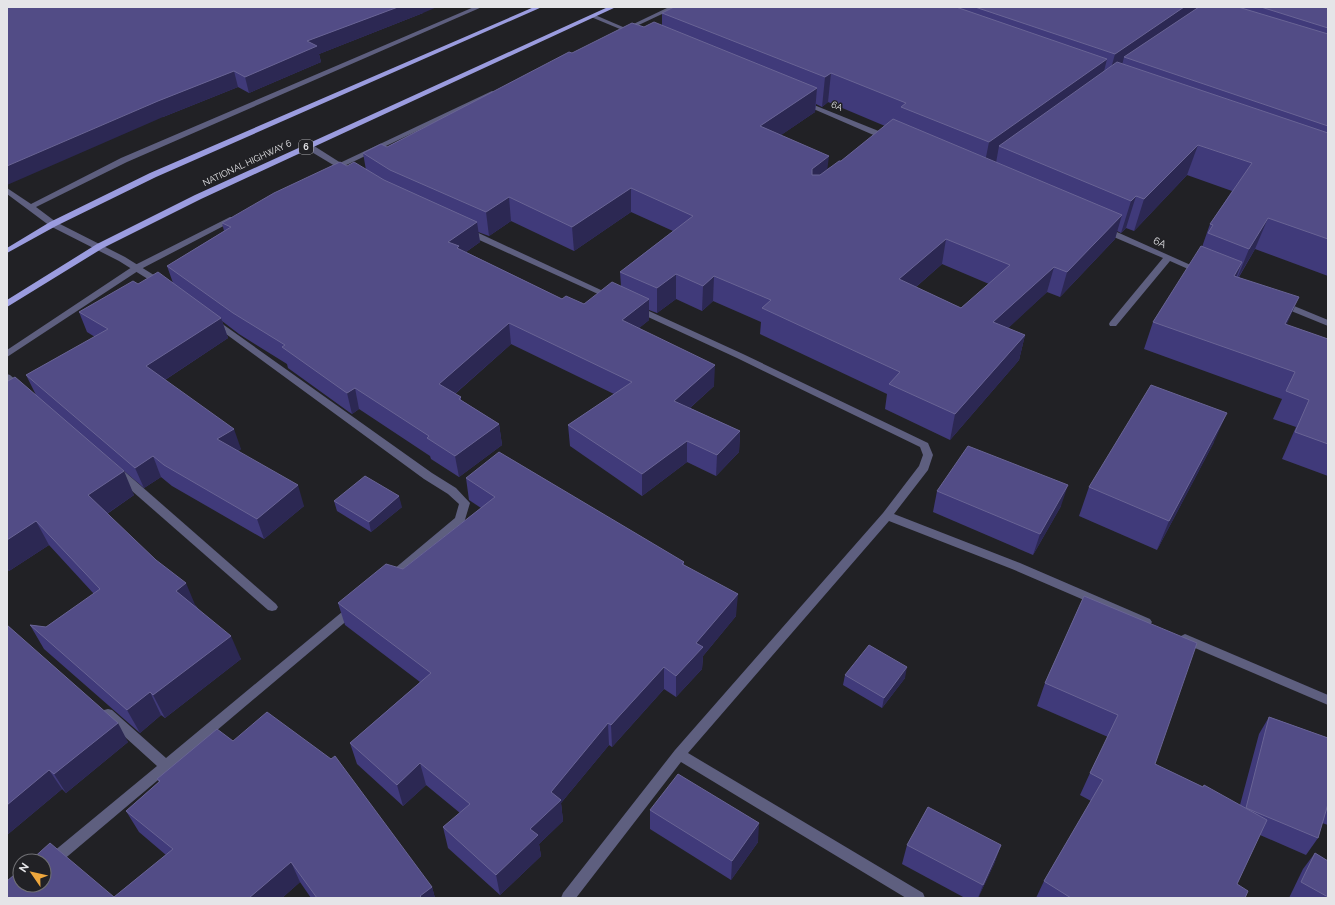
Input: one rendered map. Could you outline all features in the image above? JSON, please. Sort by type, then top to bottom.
[{"type":"main road","points":[[7,251],[53,224],[153,175],[539,7]]},
{"type":"main road","name":"NATIONAL HIGHWAY 6","points":[[7,304],[100,246],[198,197],[613,7]]},
{"type":"street","points":[[30,206],[124,160],[479,7]]},
{"type":"street","points":[[622,31],[674,7]]},
{"type":"street","points":[[593,16],[622,31],[638,35]]},
{"type":"street","points":[[325,172],[497,90]]},
{"type":"street","name":"6A","points":[[800,101],[888,140]]},
{"type":"street","points":[[308,146],[353,173]]},
{"type":"street","points":[[7,190],[53,224],[100,246],[138,268],[171,291]]},
{"type":"street","points":[[7,354],[138,268],[242,214]]},
{"type":"street","name":"6A","points":[[1099,227],[1211,276]]},
{"type":"street","points":[[462,229],[618,300]]},
{"type":"street","points":[[1113,324],[1168,258]]},
{"type":"street","points":[[1277,302],[1328,323]]},
{"type":"street","points":[[568,898],[679,754],[887,516],[924,467],[928,455],[924,445],[740,356],[632,307]]},
{"type":"street","points":[[208,317],[428,476],[452,491],[465,503],[460,520],[386,582]]},
{"type":"street","points":[[7,377],[25,392]]},
{"type":"street","points":[[114,469],[272,607]]},
{"type":"street","points":[[887,516],[1016,566],[1155,626]]},
{"type":"street","points":[[52,861],[362,602]]},
{"type":"street","points":[[1176,635],[1328,700]]},
{"type":"street","points":[[101,709],[166,766]]},
{"type":"street","points":[[679,754],[918,898]]},
{"type":"building","points":[[7,7],[398,7],[307,41],[317,46],[245,77],[234,71],[158,101],[7,166]]},
{"type":"building","points":[[674,7],[956,7],[1107,59],[989,142],[901,107],[906,103],[831,73],[825,77],[662,13]]},
{"type":"building","points":[[975,7],[1184,7],[1115,54]]},
{"type":"building","points":[[1199,7],[1238,7],[1328,34],[1328,126],[1124,57]]},
{"type":"building","points":[[1261,7],[1328,7],[1328,28]]},
{"type":"building","points":[[654,22],[817,88],[760,126],[829,156],[812,169],[812,175],[820,175],[841,161],[893,119],[1122,215],[1067,272],[1054,267],[993,322],[1025,335],[955,414],[889,384],[900,372],[762,308],[771,300],[714,276],[703,286],[676,274],[657,288],[620,272],[693,216],[631,188],[572,227],[509,197],[486,212],[390,170],[363,153],[381,144],[387,147],[569,52],[572,53],[632,23],[644,27]],"holes":[[[946,239],[1010,265],[961,308],[899,279]]]},
{"type":"building","points":[[1117,62],[1328,133],[1328,239],[1268,218],[1249,249],[1208,233],[1213,225],[1210,224],[1252,163],[1198,145],[1144,199],[1136,196],[1131,201],[999,146]]},
{"type":"building","points":[[340,162],[347,166],[354,162],[384,180],[477,222],[448,242],[459,246],[457,248],[562,299],[566,296],[584,304],[612,282],[649,299],[622,320],[715,365],[674,401],[740,431],[717,455],[687,441],[642,474],[568,425],[632,382],[509,323],[439,384],[461,397],[459,399],[499,424],[455,456],[427,438],[429,436],[355,388],[347,393],[282,347],[285,345],[233,313],[167,266],[231,227],[222,223],[274,193]]},
{"type":"building","points":[[1201,246],[1242,262],[1234,276],[1299,297],[1285,324],[1328,339],[1328,444],[1295,432],[1309,400],[1286,391],[1295,372],[1153,322]]},
{"type":"building","points":[[158,272],[221,318],[146,366],[234,429],[217,439],[298,485],[257,519],[164,465],[153,456],[135,468],[26,375],[108,329],[79,312],[133,281],[138,284]]},
{"type":"building","points":[[15,377],[124,471],[88,495],[156,560],[186,583],[176,591],[231,636],[153,695],[150,692],[127,710],[30,625],[46,627],[100,589],[36,521],[7,540],[7,380],[8,381]]},
{"type":"building","points":[[1151,385],[1227,413],[1169,521],[1089,487]]},
{"type":"building","points":[[968,446],[1068,485],[1040,534],[937,491]]},
{"type":"building","points":[[499,452],[684,562],[682,564],[738,594],[696,643],[703,647],[676,676],[664,667],[611,725],[608,723],[551,792],[561,800],[530,829],[538,835],[496,875],[443,827],[470,804],[420,763],[397,785],[350,743],[431,673],[338,603],[386,564],[403,569],[495,497],[466,478]]},
{"type":"building","points":[[365,476],[399,496],[369,522],[334,501]]},
{"type":"building","points":[[1084,596],[1197,643],[1155,764],[1203,787],[1204,785],[1267,820],[1237,884],[1248,891],[1245,898],[1071,898],[1044,881],[1103,780],[1090,773],[1118,715],[1045,683]]},
{"type":"building","points":[[7,625],[118,723],[54,774],[49,770],[7,805]]},
{"type":"building","points":[[869,645],[907,667],[884,698],[845,675]]},
{"type":"building","points":[[267,712],[331,759],[335,756],[432,887],[420,896],[422,898],[317,898],[291,862],[249,898],[7,898],[7,881],[12,877],[12,893],[52,893],[52,853],[39,853],[50,843],[114,897],[173,849],[126,811],[160,781],[157,779],[217,729],[233,741]]},
{"type":"building","points":[[1269,717],[1328,738],[1328,804],[1318,838],[1246,808]]},
{"type":"building","points":[[678,774],[759,823],[732,861],[650,810]]},
{"type":"building","points":[[928,807],[1001,845],[983,885],[907,845]]},
{"type":"building","points":[[1315,853],[1328,861],[1328,897],[1301,882]]}]
